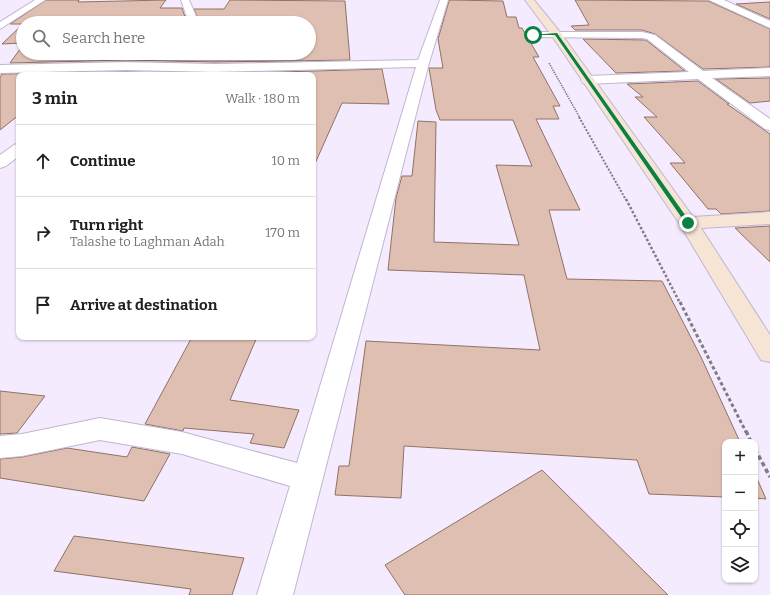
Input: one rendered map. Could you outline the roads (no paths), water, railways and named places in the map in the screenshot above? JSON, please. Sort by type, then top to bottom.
[{"type":"main road","points":[[529,0],[556,34],[688,223],[770,354]]},
{"type":"main road","points":[[688,223],[770,218]]},
{"type":"street","points":[[0,26],[41,0]]},
{"type":"street","points":[[184,0],[191,16]]},
{"type":"street","points":[[274,595],[423,63],[444,0]]},
{"type":"street","points":[[712,0],[721,2],[770,25]]},
{"type":"street","points":[[0,26],[15,26]]},
{"type":"street","points":[[533,35],[642,34],[651,38],[729,98],[770,126]]},
{"type":"street","points":[[0,69],[212,63],[423,63]]},
{"type":"street","points":[[118,72],[126,66]]},
{"type":"street","points":[[587,80],[770,72]]},
{"type":"street","points":[[0,163],[16,150]]},
{"type":"street","points":[[0,447],[22,445],[100,429],[182,443],[307,478]]}]
